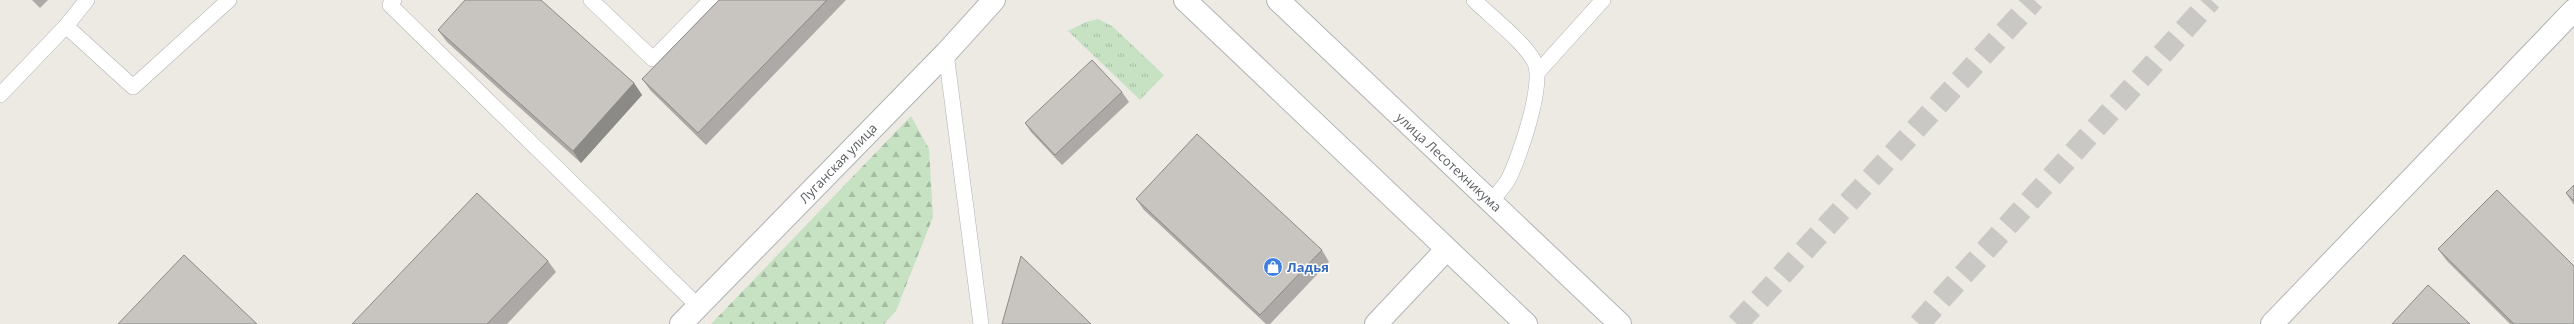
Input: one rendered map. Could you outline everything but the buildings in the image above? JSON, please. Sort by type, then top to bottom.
[{"type":"main road","name":"Луганская улица","points":[[681,324],[946,53],[994,0]]},
{"type":"main road","points":[[1186,0],[1446,250],[1526,324]]},
{"type":"main road","name":"улица Лесотехникума","points":[[1278,0],[1620,324]]},
{"type":"main road","points":[[2272,324],[2572,16]]},
{"type":"main road","points":[[1376,324],[1446,250]]},
{"type":"lane","points":[[0,95],[66,26],[87,0]]},
{"type":"lane","points":[[66,26],[132,87],[229,0]]},
{"type":"lane","points":[[394,0],[390,6],[698,306]]},
{"type":"lane","points":[[591,0],[653,59],[711,0]]},
{"type":"lane","points":[[1538,72],[1603,0]]},
{"type":"lane","points":[[1476,1],[1529,53],[1538,72],[1537,89],[1514,168],[1507,182],[1490,202]]},
{"type":"lane","points":[[946,53],[981,324]]},
{"type":"green space","points":[[1098,19],[1112,26],[1164,75],[1140,100],[1068,31],[1086,22]]},
{"type":"green space","points":[[911,116],[929,149],[933,217],[896,311],[884,324],[711,324]]},
{"type":"tunnel","points":[[1737,324],[2034,0]]},
{"type":"tunnel","points":[[1919,324],[2211,0]]},
{"type":"place","name":"Ладья","points":[[1273,267]]}]
